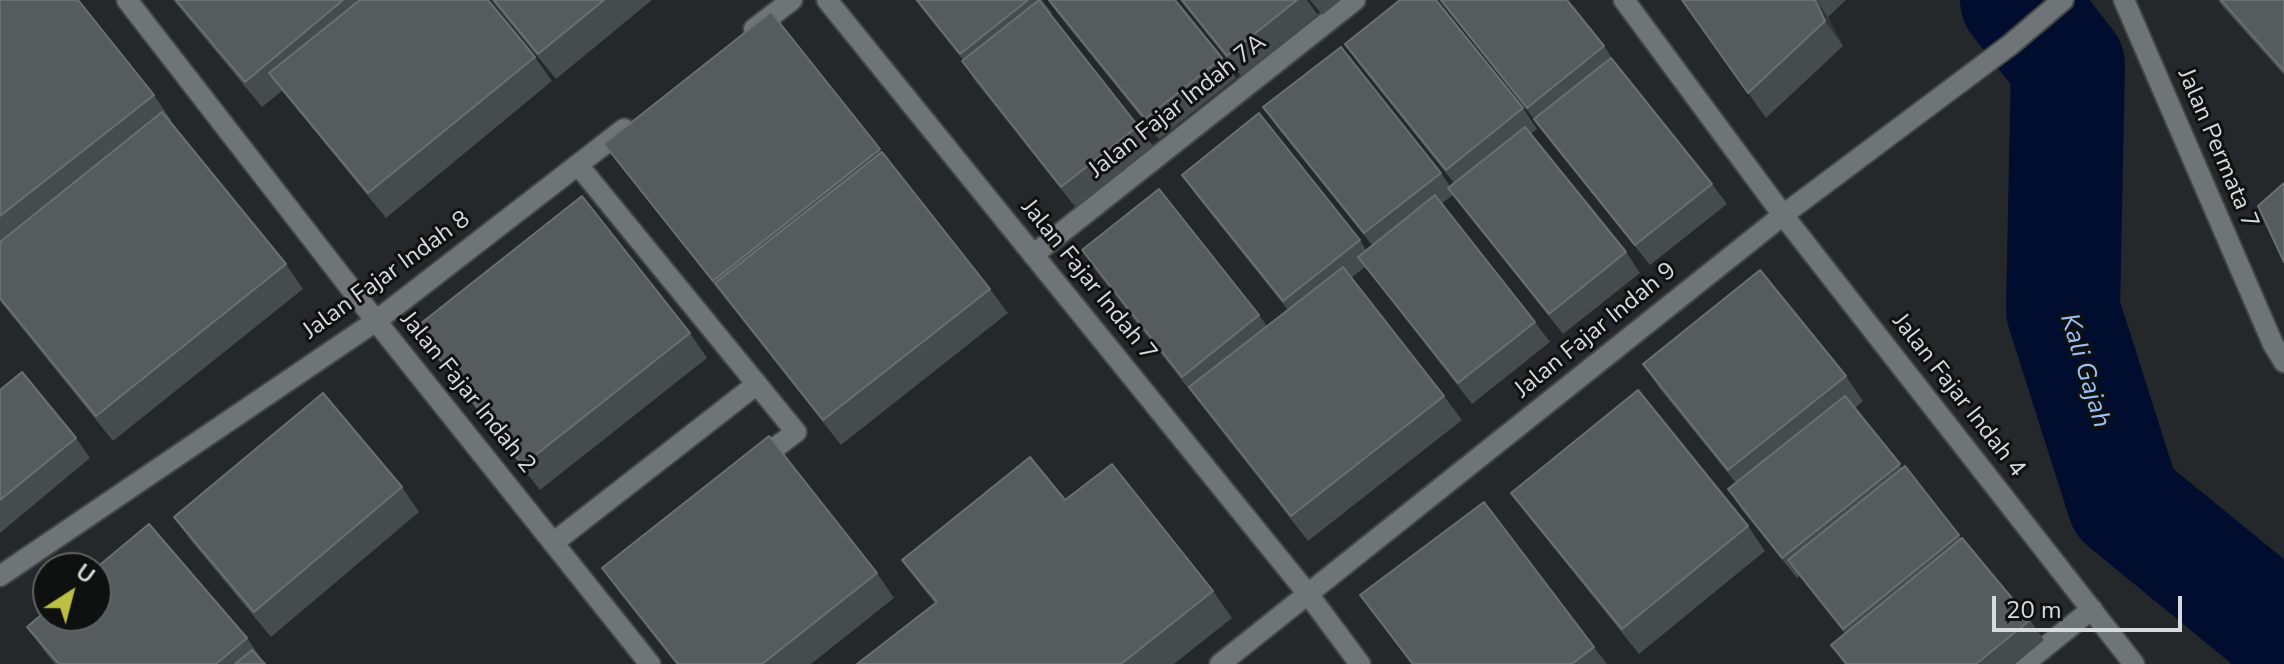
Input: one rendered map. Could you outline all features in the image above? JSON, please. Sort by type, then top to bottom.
[{"type":"street","name":"Jalan Fajar Indah 2","points":[[127,0],[553,543],[597,585],[650,664]]},
{"type":"street","points":[[741,39],[792,0]]},
{"type":"street","name":"Jalan Fajar Indah 7","points":[[827,0],[1308,594],[1360,664]]},
{"type":"street","name":"Jalan Fajar Indah 7A","points":[[1033,255],[1355,0]]},
{"type":"street","name":"Jalan Fajar Indah 4","points":[[1624,0],[1783,215],[2134,664]]},
{"type":"street","name":"Jalan Fajar Indah 9","points":[[1220,664],[1783,215],[2010,45],[2063,0]]},
{"type":"street","name":"Jalan Permata 7","points":[[2124,0],[2273,344],[2284,362]]},
{"type":"street","name":"Jalan Fajar Indah 8","points":[[0,576],[376,321],[641,116]]},
{"type":"street","points":[[578,165],[796,432],[736,478]]},
{"type":"street","points":[[553,543],[757,384]]},
{"type":"street","points":[[2024,664],[2092,609]]},
{"type":"building","points":[[0,0],[78,0],[154,95],[0,216]]},
{"type":"building","points":[[176,0],[343,0],[245,82]]},
{"type":"building","points":[[360,0],[488,0],[535,57],[368,193],[269,73]]},
{"type":"building","points":[[494,0],[604,0],[538,54]]},
{"type":"building","points":[[917,0],[1028,0],[960,54]]},
{"type":"building","points":[[1039,0],[1138,126],[1061,187],[962,61]]},
{"type":"building","points":[[1049,0],[1175,0],[1222,58],[1145,119]]},
{"type":"building","points":[[1182,0],[1297,0],[1227,56]]},
{"type":"building","points":[[1400,0],[1436,0],[1523,108],[1446,170],[1345,44]]},
{"type":"building","points":[[1441,0],[1567,0],[1604,46],[1527,108]]},
{"type":"building","points":[[1682,0],[1815,0],[1825,21],[1748,93]]},
{"type":"building","points":[[2221,0],[2284,0],[2284,71]]},
{"type":"building","points":[[771,12],[880,149],[713,281],[604,144]]},
{"type":"building","points":[[1341,47],[1441,173],[1364,233],[1263,107]]},
{"type":"building","points":[[1611,58],[1712,184],[1635,245],[1534,119]]},
{"type":"building","points":[[162,112],[286,264],[96,416],[0,298],[0,242]]},
{"type":"building","points":[[1259,113],[1360,240],[1283,301],[1182,175]]},
{"type":"building","points":[[1525,127],[1626,252],[1549,314],[1448,188]]},
{"type":"building","points":[[882,152],[990,289],[823,420],[715,283]]},
{"type":"building","points":[[2284,183],[2284,262],[2258,206]]},
{"type":"building","points":[[1159,189],[1259,315],[1182,377],[1082,250]]},
{"type":"building","points":[[1435,195],[1535,322],[1458,383],[1358,257]]},
{"type":"building","points":[[582,196],[690,333],[523,465],[415,328]]},
{"type":"building","points":[[1343,267],[1444,396],[1291,516],[1189,387]]},
{"type":"building","points":[[1760,270],[1846,376],[1728,470],[1643,364]]},
{"type":"building","points":[[22,372],[76,438],[0,500],[0,390]]},
{"type":"building","points":[[1638,390],[1748,526],[1622,629],[1511,493]]},
{"type":"building","points":[[323,393],[402,487],[254,612],[174,517]]},
{"type":"building","points":[[1845,396],[1900,464],[1782,558],[1728,489]]},
{"type":"building","points":[[769,436],[877,573],[762,664],[678,664],[602,568]]},
{"type":"building","points":[[1030,457],[1065,500],[1112,464],[1213,591],[1121,664],[857,664],[937,602],[902,560]]},
{"type":"building","points":[[1905,466],[1959,535],[1843,629],[1788,560]]},
{"type":"building","points":[[1484,502],[1594,647],[1572,664],[1413,664],[1360,595]]},
{"type":"building","points":[[149,524],[247,638],[216,664],[59,664],[27,627],[32,623],[32,632],[112,632],[112,555]]},
{"type":"building","points":[[1962,538],[2030,620],[1976,664],[1847,664],[1831,645]]},
{"type":"building","points":[[252,650],[265,664],[235,664]]},
{"type":"waterway","name":"Kali Gajah","points":[[2017,0],[2068,65],[2063,310],[2124,502],[2284,633]]}]
